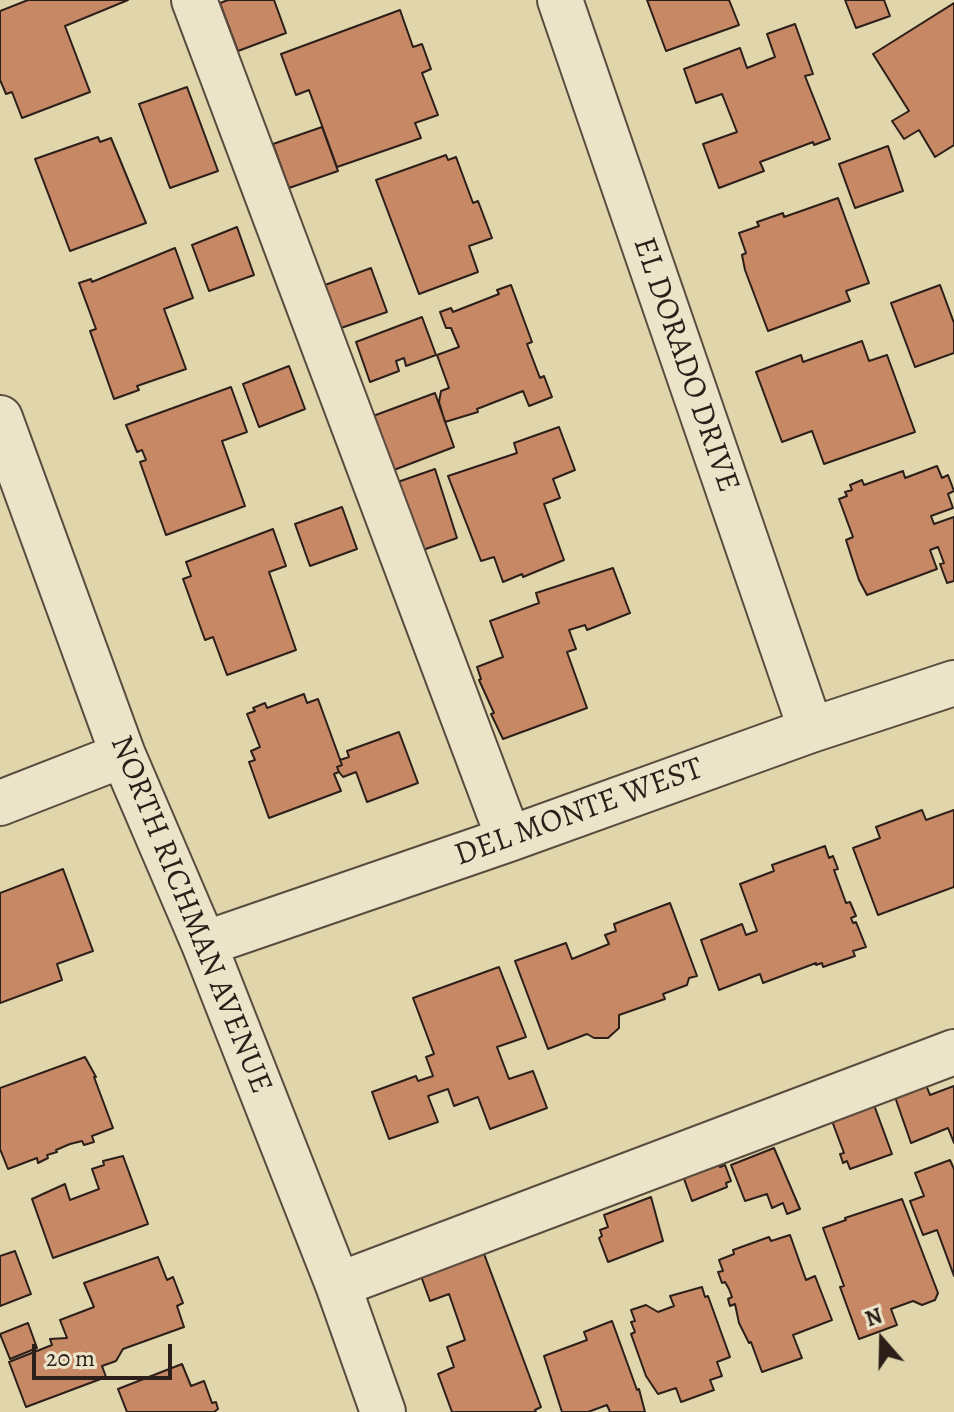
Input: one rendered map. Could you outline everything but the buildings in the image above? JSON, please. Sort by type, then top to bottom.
[{"type":"street","points":[[194,0],[509,839]]},
{"type":"street","name":"EL DORADO DRIVE","points":[[560,0],[811,730]]},
{"type":"street","name":"NORTH RICHMAN AVENUE","points":[[0,418],[123,755],[204,944],[338,1285],[383,1412]]},
{"type":"street","name":"DEL MONTE WEST","points":[[204,944],[811,730],[954,683]]},
{"type":"street","points":[[0,803],[123,755]]},
{"type":"street","points":[[338,1285],[954,1052]]}]
